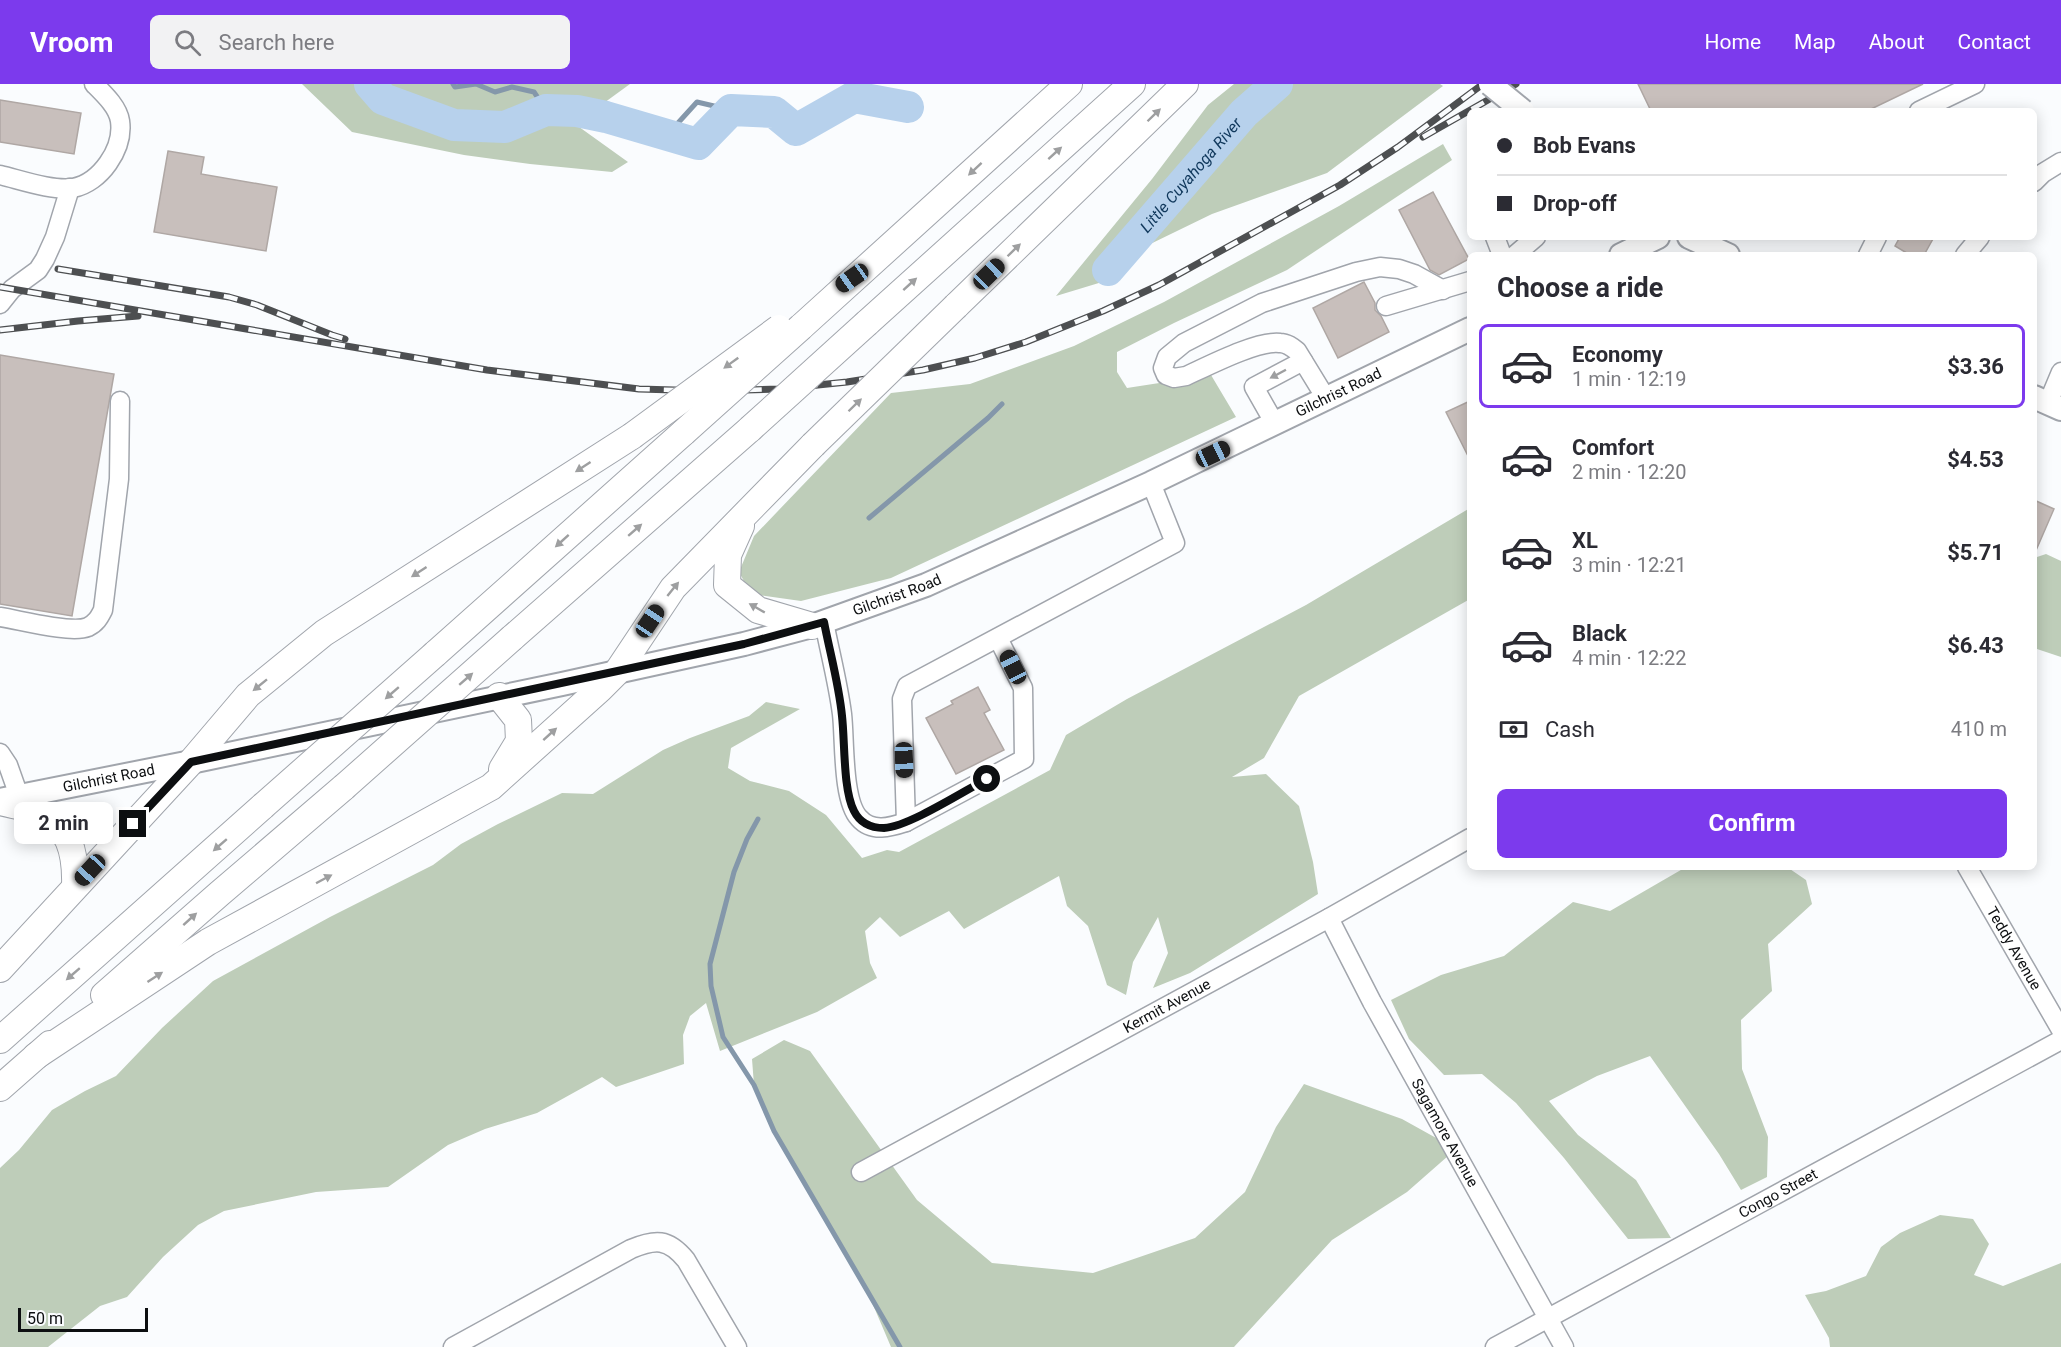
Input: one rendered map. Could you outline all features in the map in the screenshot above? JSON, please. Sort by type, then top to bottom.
[{"type":"highway","points":[[0,969],[191,762],[248,695],[324,633],[632,435],[790,328],[870,265],[1069,84]]},
{"type":"highway","points":[[0,1088],[750,429],[1132,84]]},
{"type":"highway","points":[[36,1056],[208,942],[491,787],[617,672],[673,588],[750,509],[1185,84]]},
{"type":"highway","points":[[0,1040],[684,432],[790,328]]},
{"type":"highway","points":[[750,509],[730,545],[727,585],[758,610],[818,624]]},
{"type":"highway","points":[[491,787],[519,741],[518,720],[499,696]]},
{"type":"highway","points":[[6,799],[38,812],[57,824],[70,842],[76,862],[75,886]]},
{"type":"main road","points":[[1490,84],[1519,108]]},
{"type":"main road","points":[[1627,252],[1652,240]]},
{"type":"main road","points":[[1696,240],[1722,252]]},
{"type":"main road","name":"Gilchrist Road","points":[[6,799],[617,672],[744,644],[818,624],[926,585],[1151,483],[1467,330]]},
{"type":"street","points":[[0,175],[31,183],[70,188],[92,180],[104,170],[112,158],[118,139],[120,121],[114,106],[94,84]]},
{"type":"street","points":[[1924,108],[1974,84]]},
{"type":"street","points":[[2037,179],[2061,162]]},
{"type":"street","points":[[0,304],[12,289],[38,270],[45,259],[55,237],[70,188]]},
{"type":"street","points":[[1518,252],[1532,240]]},
{"type":"street","points":[[1968,252],[1978,240]]},
{"type":"street","points":[[1327,400],[1297,351],[1290,345],[1279,342],[1261,345],[1186,376],[1174,378],[1166,375],[1163,368],[1167,357],[1184,343],[1262,303],[1356,272],[1380,267],[1399,269],[1414,274],[1443,290]]},
{"type":"street","points":[[1386,306],[1467,282]]},
{"type":"street","points":[[1275,424],[1254,387],[1303,361]]},
{"type":"street","points":[[2048,403],[2061,372]]},
{"type":"street","points":[[0,617],[75,630],[88,627],[97,621],[103,610],[119,479],[120,401]]},
{"type":"street","points":[[906,822],[902,699],[907,686],[1175,543],[1151,483]]},
{"type":"street","points":[[818,624],[842,715],[849,794],[853,809],[858,818],[866,824],[885,828],[906,822],[1024,759],[1024,695],[998,638]]},
{"type":"street","points":[[0,753],[8,765],[6,799]]},
{"type":"street","name":"Kermit Avenue","points":[[861,1172],[1329,918],[1467,840]]},
{"type":"street","name":"Teddy Avenue","points":[[1969,870],[2061,1030]]},
{"type":"street","name":"Sagamore Avenue","points":[[1329,918],[1372,1002],[1564,1347]]},
{"type":"street","name":"Congo Street","points":[[1496,1347],[2061,1040]]},
{"type":"street","points":[[453,1347],[631,1249],[649,1242],[661,1242],[678,1250],[737,1347]]},
{"type":"green space","points":[[302,84],[630,84],[575,124],[628,162],[612,172],[530,164],[464,155],[352,132]]},
{"type":"green space","points":[[1234,84],[1440,84],[1443,86],[1327,173],[1212,214],[1140,249],[1112,279],[1056,296],[1152,179],[1208,105]]},
{"type":"green space","points":[[1443,144],[1452,160],[1287,270],[1117,352],[1117,372],[1127,388],[1211,375],[1236,417],[891,578],[801,601],[751,594],[739,572],[754,536],[891,393],[970,384],[1074,346],[1164,302],[1339,206]]},
{"type":"green space","points":[[1467,510],[1467,601],[1299,696],[1264,758],[1232,777],[1266,774],[1299,806],[1313,862],[1318,894],[1190,973],[1153,988],[1168,953],[1158,917],[1133,962],[1126,995],[1107,985],[1088,926],[1067,906],[1059,876],[964,929],[949,911],[900,937],[880,917],[865,931],[870,963],[877,978],[817,1012],[720,1051],[706,1003],[690,1016],[683,1035],[684,1064],[616,1087],[602,1077],[537,1113],[485,1129],[448,1145],[388,1187],[316,1192],[224,1211],[198,1225],[163,1257],[127,1297],[100,1306],[48,1347],[0,1347],[0,1168],[19,1150],[52,1110],[116,1076],[162,1028],[213,981],[330,917],[433,865],[461,844],[498,824],[562,793],[593,794],[663,750],[749,716],[766,702],[800,709],[731,748],[728,768],[750,781],[789,791],[826,815],[862,858],[887,850],[899,852],[1050,770],[1066,735],[1127,699],[1306,605]]},
{"type":"green space","points":[[2046,554],[2061,561],[2061,657],[2037,649],[2037,557]]},
{"type":"green space","points":[[1681,870],[1791,870],[1806,880],[1812,904],[1768,944],[1772,991],[1741,1020],[1742,1069],[1768,1137],[1767,1177],[1741,1190],[1719,1154],[1650,1056],[1597,1076],[1549,1101],[1578,1135],[1636,1180],[1671,1238],[1628,1239],[1564,1158],[1516,1103],[1482,1074],[1444,1075],[1409,1039],[1391,1000],[1441,975],[1504,956],[1573,902],[1610,911]]},
{"type":"green space","points":[[784,1040],[810,1051],[917,1200],[992,1263],[1093,1273],[1195,1238],[1245,1192],[1276,1127],[1304,1084],[1402,1119],[1456,1149],[1407,1192],[1332,1240],[1234,1347],[891,1347],[868,1293],[774,1131],[754,1085],[752,1059]]},
{"type":"green space","points":[[1940,1215],[1973,1219],[1989,1244],[1974,1275],[2003,1286],[2061,1263],[2061,1347],[1830,1347],[1829,1338],[1805,1295],[1826,1291],[1866,1276],[1881,1247],[1900,1233]]},
{"type":"building","points":[[1638,84],[1923,84],[1873,108],[1650,108]]},
{"type":"building","points":[[0,100],[81,113],[74,154],[0,142]]},
{"type":"building","points":[[168,151],[204,157],[201,174],[277,187],[266,251],[154,232]]},
{"type":"building","points":[[1433,192],[1467,255],[1467,260],[1439,275],[1430,270],[1399,210]]},
{"type":"building","points":[[1898,240],[1932,240],[1926,252],[1905,252],[1895,246]]},
{"type":"building","points":[[1364,282],[1375,303],[1375,310],[1381,316],[1389,332],[1338,358],[1313,308]]},
{"type":"building","points":[[0,355],[114,374],[72,616],[0,604]]},
{"type":"building","points":[[1467,402],[1467,454],[1446,412]]},
{"type":"building","points":[[2037,501],[2054,509],[2037,548]]},
{"type":"building","points":[[978,687],[990,710],[984,713],[1004,750],[956,774],[926,718],[953,704],[951,701]]},
{"type":"waterway","name":"Little Cuyahoga River","points":[[370,84],[383,99],[454,125],[505,127],[546,110],[577,111],[606,117],[698,144],[731,110],[774,112],[796,130],[854,97],[908,107]]},
{"type":"waterway","name":"Little Cuyahoga River","points":[[453,84],[455,87],[476,84],[495,92],[512,87],[534,92],[546,110]]},
{"type":"waterway","name":"Little Cuyahoga River","points":[[1108,270],[1244,113],[1277,84]]},
{"type":"waterway","name":"Little Cuyahoga River","points":[[668,134],[697,102],[731,110]]},
{"type":"waterway","name":"Little Cuyahoga River","points":[[1108,270],[1111,266]]},
{"type":"waterway","name":"Little Cuyahoga River","points":[[869,518],[1002,404]]},
{"type":"waterway","points":[[758,819],[734,872],[710,964],[711,986],[723,1037],[754,1085],[774,1131],[900,1347]]},
{"type":"railway","points":[[0,287],[487,370],[639,389],[709,391],[779,389],[847,382],[923,370],[975,358],[1026,342],[1103,311],[1159,285],[1340,185],[1398,147],[1483,84]]},
{"type":"railway","points":[[1474,108],[1516,84]]},
{"type":"railway","points":[[1423,137],[1467,112]]},
{"type":"railway","points":[[58,269],[229,297],[257,305],[345,339]]},
{"type":"railway","points":[[0,330],[138,316]]},
{"type":"route","points":[[133,824],[191,762],[744,644],[824,622],[839,694],[849,794],[858,818],[876,827],[895,826],[987,779]]}]
